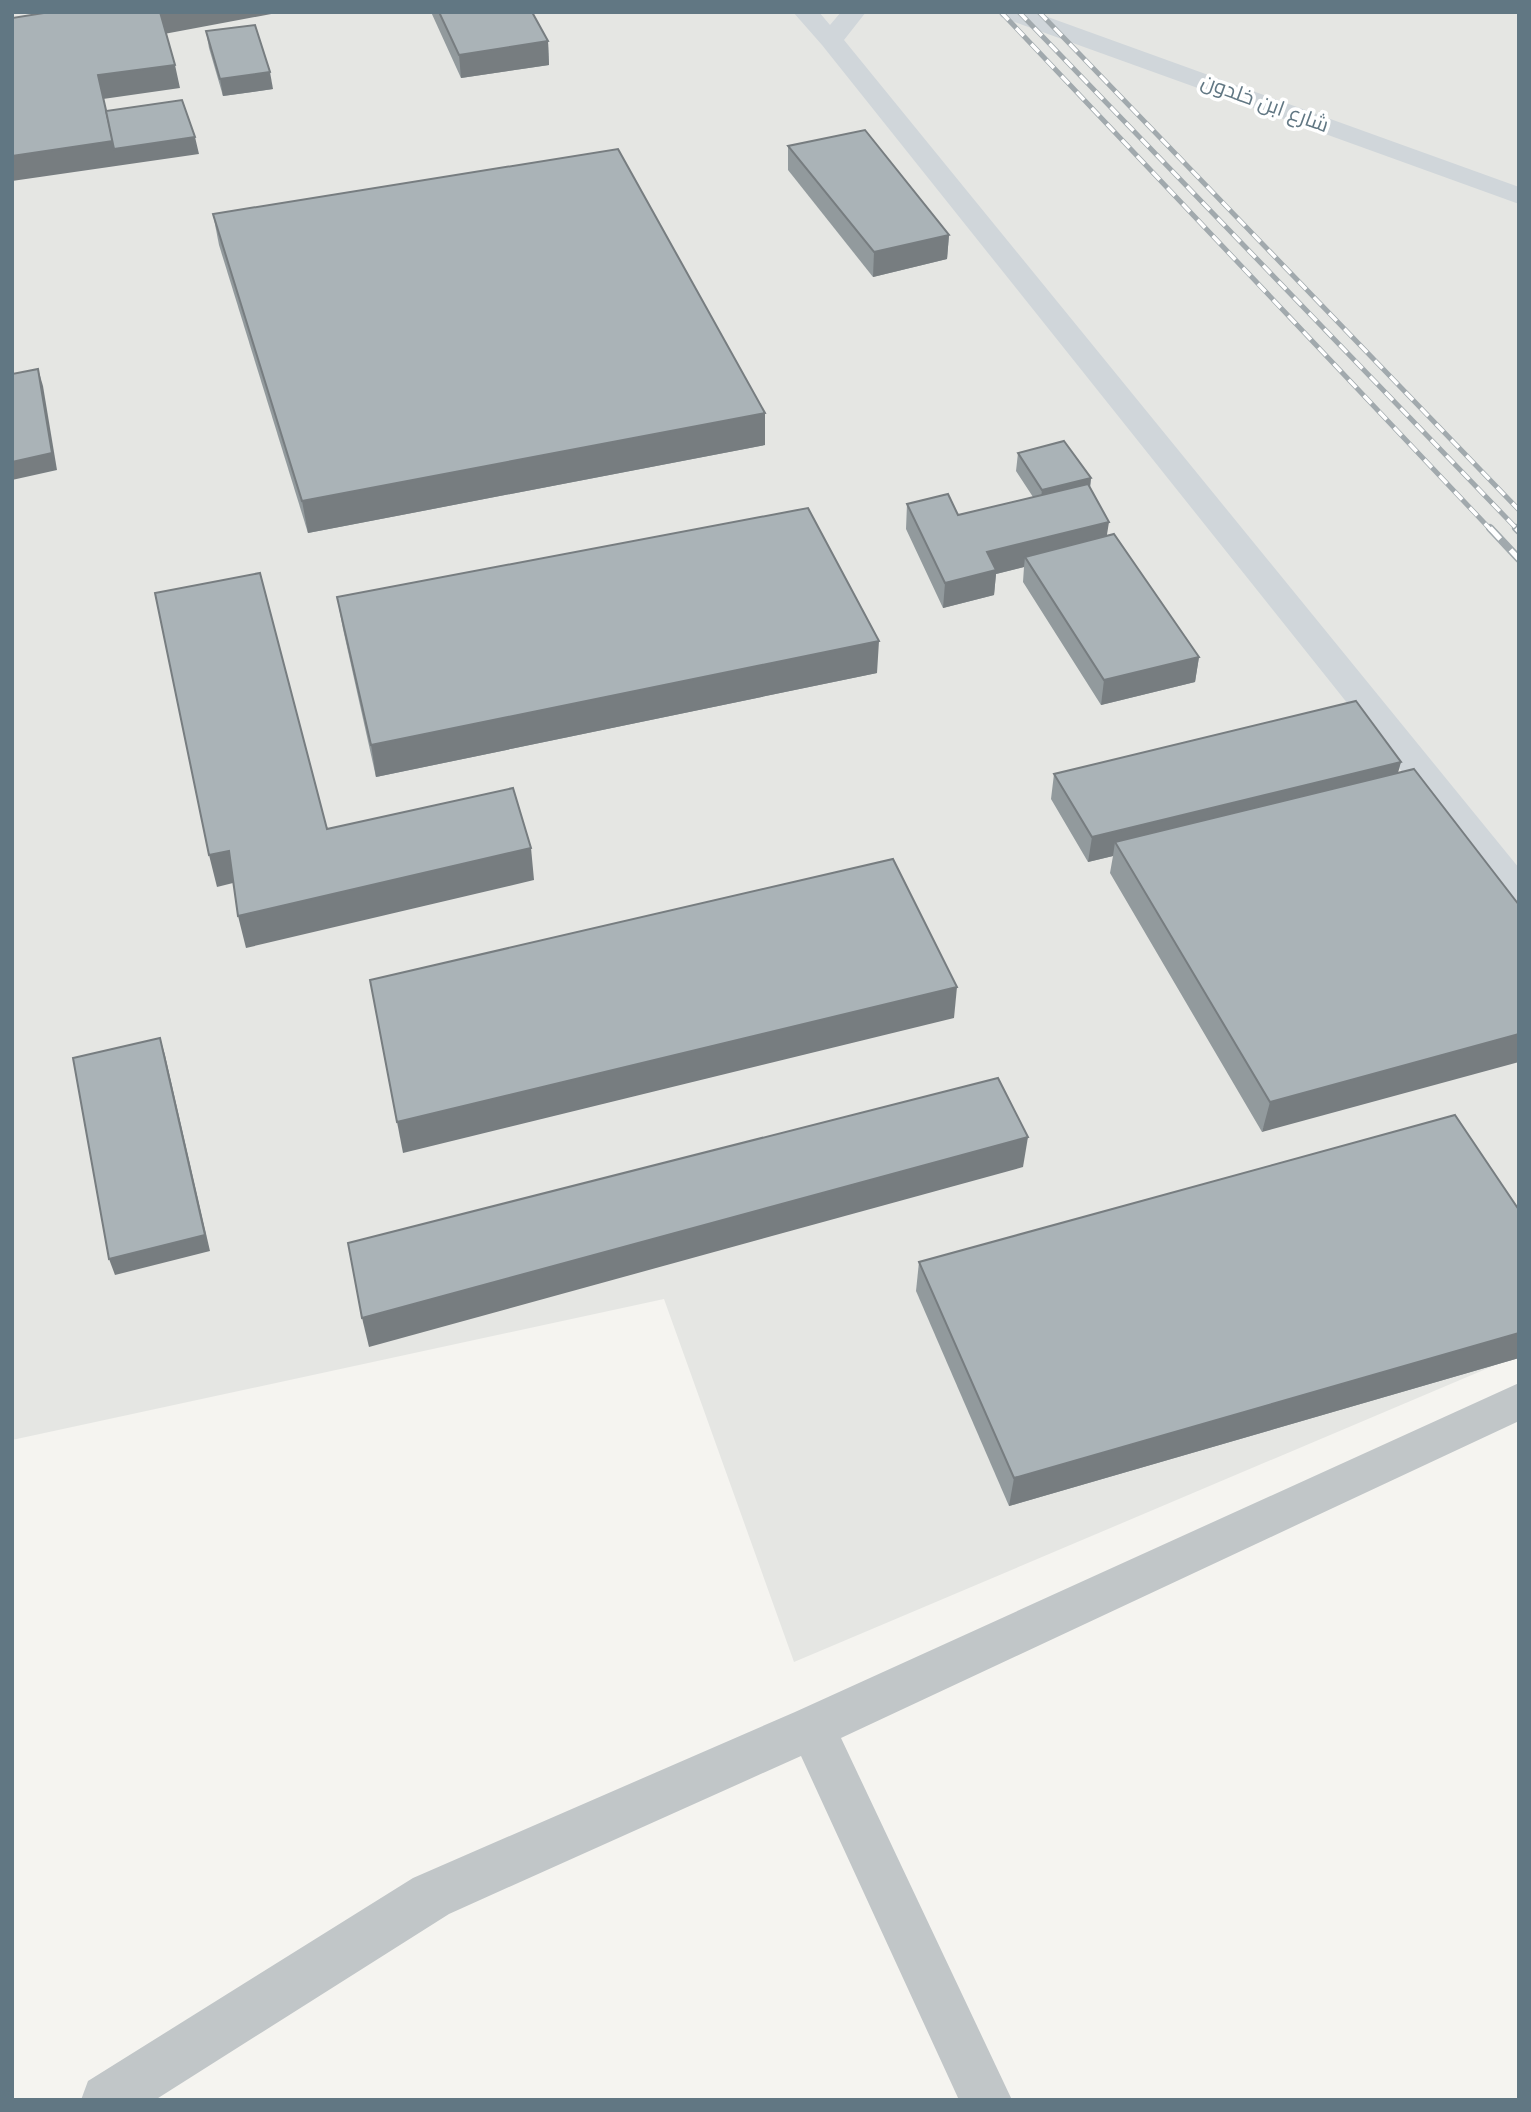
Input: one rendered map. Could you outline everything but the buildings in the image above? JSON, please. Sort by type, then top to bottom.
[{"type":"main road","points":[[804,12],[832,26],[1519,893]]},
{"type":"main road","points":[[832,26],[854,12]]},
{"type":"main road","name":"شارع ابن خلدون","points":[[1010,12],[1519,196]]},
{"type":"street","points":[[107,2100],[431,1896],[812,1728],[1519,1401]]},
{"type":"street","points":[[812,1728],[986,2100]]},
{"type":"shaded area","points":[[12,12],[1519,12],[1519,1355],[794,1662],[664,1299],[12,1440]]},
{"type":"railway","points":[[1001,12],[1491,530]]},
{"type":"railway","points":[[1019,12],[1518,530]]},
{"type":"railway","points":[[1039,12],[1519,510]]},
{"type":"railway","points":[[1490,528],[1519,559]]}]
